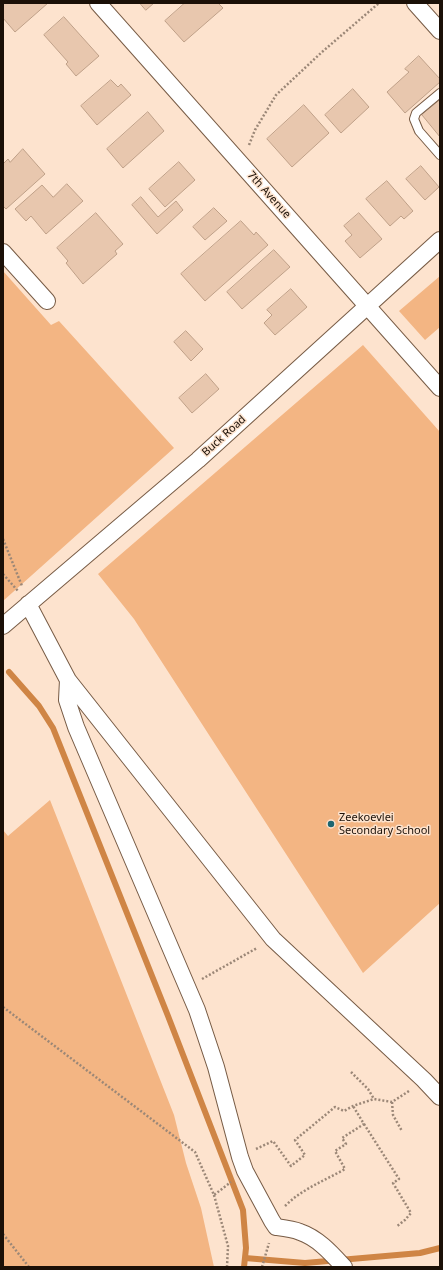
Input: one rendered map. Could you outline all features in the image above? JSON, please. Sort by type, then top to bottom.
[{"type":"street","name":"7th Avenue","points":[[98,3],[440,388]]},
{"type":"street","points":[[415,3],[440,30]]},
{"type":"street","name":"Buck Road","points":[[3,626],[198,460],[440,240]]},
{"type":"street","points":[[3,252],[48,302]]},
{"type":"street","points":[[28,604],[68,680],[273,939],[424,1080],[440,1097]]},
{"type":"street","points":[[68,680],[67,700],[76,727],[197,1010],[216,1067],[242,1164],[276,1227],[300,1232],[309,1236],[327,1250],[344,1267]]},
{"type":"lane","points":[[440,93],[416,113],[414,119],[419,131],[440,155]]},
{"type":"path","points":[[241,164],[255,130],[276,95],[322,52],[379,3]]},
{"type":"path","points":[[3,539],[28,604]]},
{"type":"path","points":[[188,987],[273,939]]},
{"type":"path","points":[[3,1007],[195,1152],[214,1195],[228,1246],[227,1267]]},
{"type":"path","points":[[351,1072],[368,1089],[374,1099]]},
{"type":"path","points":[[214,1195],[242,1164],[273,1141],[291,1166],[305,1155],[295,1140],[335,1107],[344,1111],[353,1106],[374,1099],[392,1102],[424,1080]]},
{"type":"path","points":[[392,1102],[393,1115],[402,1131]]},
{"type":"path","points":[[353,1106],[399,1179],[393,1183],[411,1213],[396,1227]]},
{"type":"path","points":[[262,1267],[266,1251],[276,1227],[279,1212],[292,1198],[345,1170],[335,1151],[346,1144],[342,1138],[364,1124]]},
{"type":"path","points":[[3,1234],[29,1267]]},
{"type":"shaded area","points":[[3,271],[51,325],[59,321],[174,448],[3,601]]},
{"type":"shaded area","points":[[440,276],[440,327],[425,340],[399,311]]},
{"type":"shaded area","name":"Zeekoevlei Secondary School","points":[[363,345],[440,432],[440,903],[363,973],[134,619],[98,574]]},
{"type":"shaded area","points":[[50,800],[174,1115],[186,1163],[201,1208],[214,1267],[3,1267],[3,830],[8,836]]},
{"type":"building","points":[[3,3],[48,3],[15,32],[3,18]]},
{"type":"building","points":[[140,3],[154,3],[146,10]]},
{"type":"building","points":[[185,3],[218,3],[223,8],[184,42],[165,21]]},
{"type":"building","points":[[64,17],[99,56],[76,76],[66,64],[68,62],[44,35]]},
{"type":"building","points":[[419,56],[440,79],[440,82],[405,113],[387,92],[409,72],[405,69]]},
{"type":"building","points":[[111,80],[118,87],[121,84],[131,95],[97,125],[81,106]]},
{"type":"building","points":[[353,89],[369,107],[341,133],[325,115]]},
{"type":"building","points":[[440,100],[440,137],[422,115]]},
{"type":"building","points":[[304,105],[329,133],[292,167],[267,139]]},
{"type":"building","points":[[148,112],[164,131],[123,168],[107,149]]},
{"type":"building","points":[[23,149],[45,174],[6,209],[3,206],[3,164],[8,159],[10,162]]},
{"type":"building","points":[[179,162],[195,180],[165,207],[149,189]]},
{"type":"building","points":[[421,166],[439,187],[425,200],[406,179]]},
{"type":"building","points":[[387,181],[413,211],[404,219],[401,216],[390,226],[366,199]]},
{"type":"building","points":[[67,184],[83,201],[46,234],[31,216],[26,221],[15,209],[42,185],[53,197]]},
{"type":"building","points":[[141,197],[158,217],[176,201],[183,210],[157,234],[132,205]]},
{"type":"building","points":[[214,208],[227,221],[205,240],[193,227]]},
{"type":"building","points":[[96,213],[123,244],[115,251],[117,254],[83,284],[66,263],[68,261],[57,248]]},
{"type":"building","points":[[359,213],[382,239],[360,258],[345,241],[352,235],[344,226]]},
{"type":"building","points":[[241,221],[254,235],[256,232],[268,245],[205,301],[181,274]]},
{"type":"building","points":[[274,250],[290,267],[242,309],[227,292]]},
{"type":"building","points":[[291,289],[307,307],[275,335],[264,323],[272,315],[267,310]]},
{"type":"building","points":[[186,331],[203,349],[191,361],[174,342]]},
{"type":"building","points":[[206,374],[219,389],[192,413],[179,398]]},
{"type":"waterway","points":[[9,672],[39,706],[53,728],[168,1016],[243,1210],[246,1248],[244,1267]]},
{"type":"waterway","points":[[245,1258],[305,1263],[420,1253],[440,1248]]},
{"type":"place","name":"Zeekoevlei Secondary School","points":[[331,824]]}]
